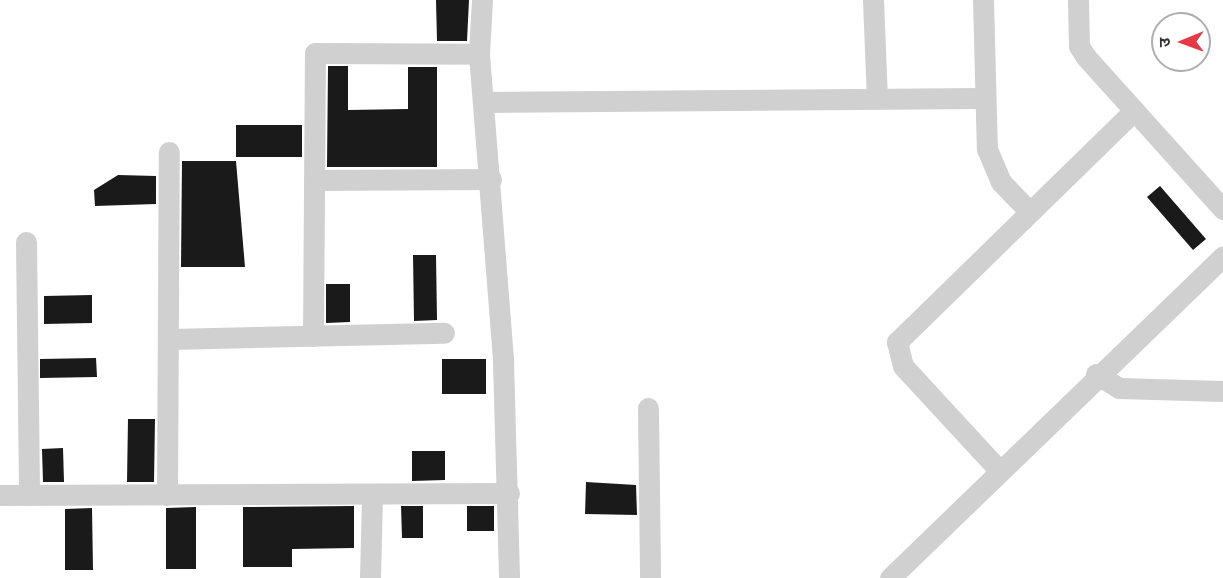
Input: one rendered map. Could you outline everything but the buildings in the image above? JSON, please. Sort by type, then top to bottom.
[{"type":"street","points":[[482,0],[479,54],[491,179],[509,494],[508,578]]},
{"type":"street","points":[[873,0],[877,98]]},
{"type":"street","points":[[983,0],[983,98],[992,167],[1029,211]]},
{"type":"street","points":[[1078,0],[1079,46],[1134,111],[1223,209]]},
{"type":"street","points":[[313,336],[315,53],[479,54]]},
{"type":"street","points":[[483,102],[983,98]]},
{"type":"street","points":[[998,469],[903,366],[897,342],[1134,111]]},
{"type":"street","points":[[167,495],[170,339],[169,152]]},
{"type":"street","points":[[314,180],[491,179]]},
{"type":"street","points":[[26,242],[29,495]]},
{"type":"street","points":[[890,578],[1096,374],[1223,256]]},
{"type":"street","points":[[170,339],[444,333]]},
{"type":"street","points":[[1096,374],[1119,388],[1223,391]]},
{"type":"street","points":[[648,408],[650,578]]},
{"type":"street","points":[[0,495],[509,494]]},
{"type":"street","points":[[370,578],[372,495]]}]
